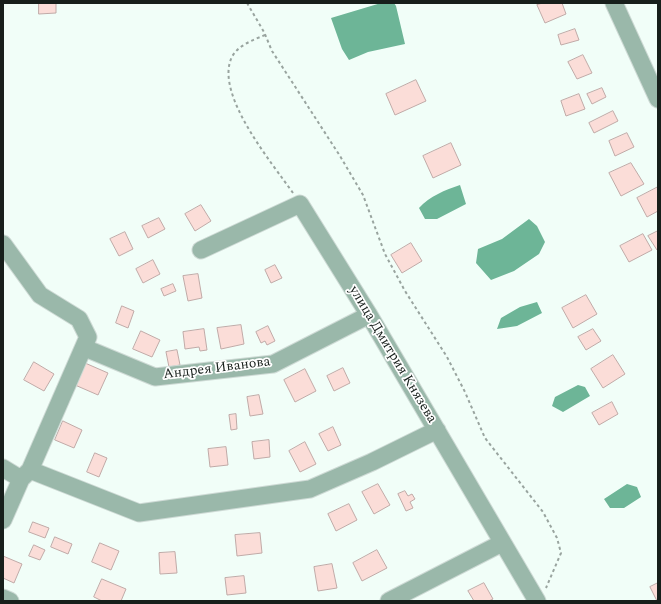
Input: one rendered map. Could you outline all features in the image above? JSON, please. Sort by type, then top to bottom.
[{"type":"street","points":[[614,3],[658,99]]},
{"type":"street","points":[[201,250],[300,204]]},
{"type":"street","name":"улица Дмитрия Князева","points":[[300,204],[368,314],[502,543],[541,597]]},
{"type":"street","points":[[3,244],[40,295],[80,319],[87,342],[3,520]]},
{"type":"street","name":"Андрея Иванова","points":[[87,342],[155,377],[273,364],[368,314]]},
{"type":"street","points":[[3,468],[139,513],[310,489],[372,462],[437,430]]},
{"type":"street","points":[[388,601],[502,543]]},
{"type":"street","points":[[3,598],[10,601]]},
{"type":"path","points":[[248,3],[272,51],[340,156],[363,195],[385,254],[405,291],[447,357],[465,392],[485,438],[543,512],[557,538],[561,553],[541,597]]},
{"type":"path","points":[[265,35],[238,49],[231,58],[227,76],[228,84],[242,120],[300,204]]},
{"type":"shaded area","points":[[381,3],[394,3],[396,6],[405,44],[368,52],[349,60],[342,49],[331,18]]},
{"type":"shaded area","points":[[460,185],[466,204],[437,219],[425,219],[419,208],[423,204],[438,194]]},
{"type":"shaded area","points":[[529,219],[537,226],[545,242],[539,254],[514,271],[491,280],[476,263],[478,249],[502,239]]},
{"type":"shaded area","points":[[537,302],[542,313],[517,326],[497,329],[501,318],[520,307]]},
{"type":"shaded area","points":[[578,385],[585,387],[590,396],[563,412],[552,406],[555,397]]},
{"type":"shaded area","points":[[627,484],[637,487],[641,497],[624,508],[610,508],[604,499]]},
{"type":"building","points":[[39,3],[56,3],[56,13],[39,14]]},
{"type":"building","points":[[543,3],[562,3],[566,14],[545,23],[537,5]]},
{"type":"building","points":[[575,29],[579,40],[561,45],[558,35]]},
{"type":"building","points":[[583,55],[592,73],[577,79],[568,62]]},
{"type":"building","points":[[416,80],[426,101],[395,115],[386,94]]},
{"type":"building","points":[[602,88],[606,97],[592,104],[587,94]]},
{"type":"building","points":[[579,94],[585,109],[566,116],[561,101]]},
{"type":"building","points":[[613,111],[618,121],[594,133],[589,123]]},
{"type":"building","points":[[627,133],[634,147],[615,156],[609,141]]},
{"type":"building","points":[[451,143],[461,165],[433,178],[423,156]]},
{"type":"building","points":[[631,163],[644,184],[621,196],[609,173]]},
{"type":"building","points":[[658,187],[658,211],[647,217],[637,198]]},
{"type":"building","points":[[201,205],[211,221],[195,231],[185,214]]},
{"type":"building","points":[[159,218],[165,229],[148,238],[142,226]]},
{"type":"building","points":[[658,231],[658,249],[657,250],[648,236]]},
{"type":"building","points":[[125,232],[133,249],[119,256],[110,239]]},
{"type":"building","points":[[643,234],[652,250],[629,262],[620,246]]},
{"type":"building","points":[[411,243],[422,261],[402,273],[391,255]]},
{"type":"building","points":[[153,260],[160,274],[143,283],[136,269]]},
{"type":"building","points":[[275,265],[282,278],[271,283],[265,270]]},
{"type":"building","points":[[198,274],[202,298],[188,301],[183,276]]},
{"type":"building","points":[[173,284],[176,291],[164,296],[161,289]]},
{"type":"building","points":[[586,295],[597,314],[573,328],[562,308]]},
{"type":"building","points":[[122,306],[134,311],[128,328],[116,323]]},
{"type":"building","points":[[241,325],[244,344],[221,349],[217,328]]},
{"type":"building","points":[[268,326],[275,341],[267,345],[265,341],[261,343],[256,332]]},
{"type":"building","points":[[204,329],[207,350],[200,351],[199,347],[185,349],[183,332]]},
{"type":"building","points":[[593,329],[601,341],[586,350],[578,337]]},
{"type":"building","points":[[141,331],[160,340],[152,357],[133,349]]},
{"type":"building","points":[[177,350],[180,365],[169,367],[166,352]]},
{"type":"building","points":[[613,355],[625,374],[603,388],[591,369]]},
{"type":"building","points":[[34,362],[54,374],[44,391],[24,380]]},
{"type":"building","points":[[85,363],[108,373],[98,395],[75,385]]},
{"type":"building","points":[[343,368],[350,383],[334,391],[327,376]]},
{"type":"building","points":[[305,369],[316,391],[295,402],[284,380]]},
{"type":"building","points":[[259,395],[263,414],[250,416],[247,397]]},
{"type":"building","points":[[612,402],[618,414],[599,425],[592,413]]},
{"type":"building","points":[[236,414],[237,429],[231,430],[229,415]]},
{"type":"building","points":[[63,421],[82,430],[74,448],[55,440]]},
{"type":"building","points":[[333,427],[341,445],[328,451],[319,434]]},
{"type":"building","points":[[269,440],[270,457],[254,459],[252,442]]},
{"type":"building","points":[[305,442],[316,464],[300,472],[289,451]]},
{"type":"building","points":[[226,447],[228,465],[210,467],[208,449]]},
{"type":"building","points":[[95,453],[107,458],[99,477],[87,472]]},
{"type":"building","points":[[378,484],[390,505],[374,514],[362,492]]},
{"type":"building","points":[[405,491],[408,496],[412,494],[415,499],[410,502],[413,508],[406,511],[398,494]]},
{"type":"building","points":[[349,504],[357,520],[336,531],[328,514]]},
{"type":"building","points":[[33,522],[49,528],[45,538],[29,532]]},
{"type":"building","points":[[260,533],[262,553],[237,556],[235,535]]},
{"type":"building","points":[[55,537],[72,544],[68,554],[51,547]]},
{"type":"building","points":[[100,543],[119,551],[111,570],[92,562]]},
{"type":"building","points":[[34,545],[45,550],[40,560],[29,556]]},
{"type":"building","points":[[377,550],[387,568],[362,581],[353,563]]},
{"type":"building","points":[[175,552],[177,573],[160,574],[159,553]]},
{"type":"building","points":[[3,556],[22,564],[14,583],[3,578]]},
{"type":"building","points":[[332,564],[337,588],[318,591],[314,567]]},
{"type":"building","points":[[244,576],[246,593],[227,595],[225,578]]},
{"type":"building","points":[[102,579],[126,589],[121,601],[102,601],[94,597]]},
{"type":"building","points":[[484,583],[493,599],[489,601],[474,601],[468,591]]},
{"type":"building","points":[[658,583],[658,600],[657,601],[650,587]]}]
